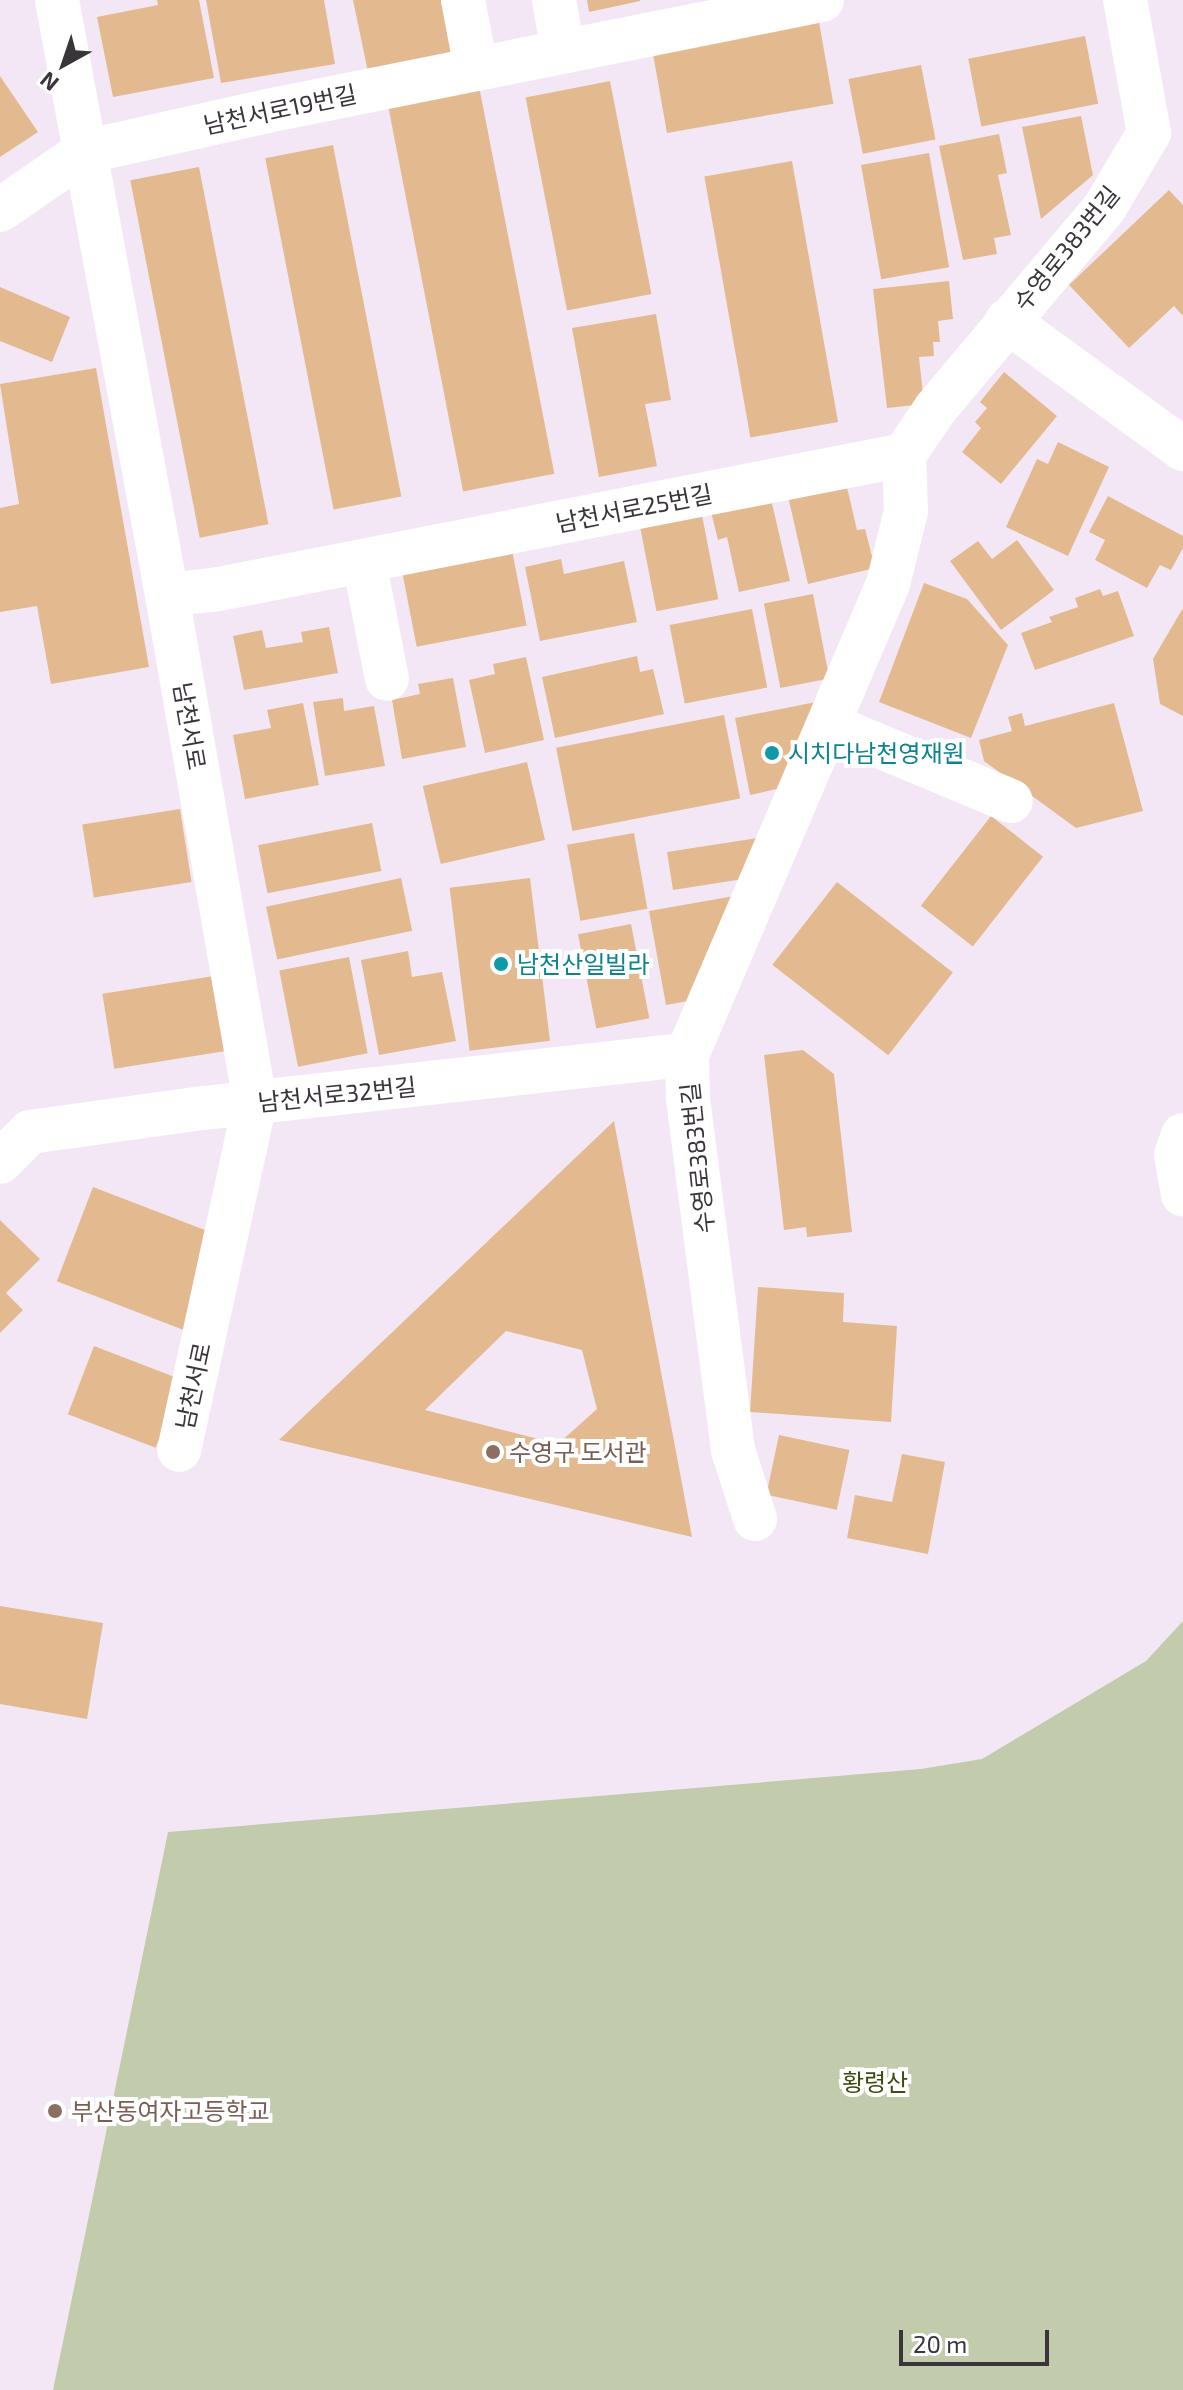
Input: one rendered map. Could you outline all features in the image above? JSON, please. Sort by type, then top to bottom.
[{"type":"street","name":"남천서로","points":[[57,0],[167,595],[255,1102],[179,1450]]},
{"type":"street","points":[[463,0],[476,68]]},
{"type":"street","points":[[554,0],[563,51]]},
{"type":"street","name":"남천서로19번길","points":[[84,152],[476,68],[822,0]]},
{"type":"street","name":"수영로383번길","points":[[755,1519],[733,1450],[688,1097],[687,1055],[888,584],[906,511],[904,455],[936,408],[1105,207],[1149,133],[1125,0]]},
{"type":"street","points":[[0,210],[84,152]]},
{"type":"street","name":"수영로383번길","points":[[1007,321],[1183,449]]},
{"type":"street","name":"남천서로25번길","points":[[167,595],[364,561],[904,455]]},
{"type":"street","points":[[364,561],[387,679]]},
{"type":"street","points":[[829,725],[1011,801]]},
{"type":"street","name":"남천서로32번길","points":[[0,1162],[30,1132],[255,1102],[687,1055]]},
{"type":"street","points":[[1183,1135],[1176,1155],[1183,1194]]},
{"type":"green space","name":"황령산","points":[[1183,1621],[1183,2390],[53,2390],[168,1832],[921,1769],[982,1759],[1146,1661]]},
{"type":"building","points":[[157,0],[199,0],[214,78],[113,97],[97,17],[158,5]]},
{"type":"building","points":[[206,0],[324,0],[335,64],[221,83]]},
{"type":"building","points":[[353,0],[441,0],[453,54],[368,72]]},
{"type":"building","points":[[587,0],[640,0],[640,1],[589,12]]},
{"type":"building","points":[[819,22],[833,104],[667,133],[653,51]]},
{"type":"building","points":[[1085,36],[1098,104],[981,126],[968,59]]},
{"type":"building","points":[[921,65],[936,140],[863,154],[848,79]]},
{"type":"building","points":[[0,76],[38,132],[0,157]]},
{"type":"building","points":[[610,81],[651,294],[567,310],[526,97]]},
{"type":"building","points":[[479,86],[554,474],[463,491],[388,104]]},
{"type":"building","points":[[1081,116],[1093,175],[1041,219],[1022,127]]},
{"type":"building","points":[[999,134],[1007,173],[998,175],[1011,235],[994,238],[997,254],[963,260],[939,146]]},
{"type":"building","points":[[333,145],[401,496],[334,510],[265,158]]},
{"type":"building","points":[[929,153],[949,267],[881,279],[861,165]]},
{"type":"building","points":[[792,161],[838,422],[750,437],[704,176]]},
{"type":"building","points":[[199,167],[268,524],[200,538],[130,180]]},
{"type":"building","points":[[1169,190],[1183,205],[1183,316],[1174,306],[1129,348],[1069,285]]},
{"type":"building","points":[[949,281],[953,319],[938,321],[940,342],[933,342],[934,356],[919,357],[924,404],[887,408],[873,289]]},
{"type":"building","points":[[0,287],[70,317],[52,362],[0,341]]},
{"type":"building","points":[[656,314],[671,400],[645,404],[657,466],[599,477],[572,328]]},
{"type":"building","points":[[96,368],[149,667],[51,684],[37,606],[0,612],[0,508],[19,504],[0,384]]},
{"type":"building","points":[[1004,372],[1057,416],[1001,484],[962,452],[981,428],[975,422],[987,408],[980,402]]},
{"type":"building","points":[[1058,442],[1109,467],[1068,556],[1006,527],[1037,459],[1048,464]]},
{"type":"building","points":[[846,483],[857,530],[865,529],[875,568],[808,584],[788,496]]},
{"type":"building","points":[[1108,496],[1183,536],[1183,548],[1171,570],[1160,565],[1147,588],[1095,560],[1105,540],[1089,532]]},
{"type":"building","points":[[771,499],[790,581],[739,592],[727,537],[718,540],[711,512]]},
{"type":"building","points":[[700,505],[718,599],[656,611],[638,517]]},
{"type":"building","points":[[1017,540],[1054,590],[1001,630],[950,561],[978,541],[992,559]]},
{"type":"building","points":[[511,545],[527,625],[417,647],[401,566]]},
{"type":"building","points":[[561,559],[564,574],[624,561],[637,622],[540,641],[525,567]]},
{"type":"building","points":[[924,583],[967,599],[1008,645],[971,738],[879,702]]},
{"type":"building","points":[[1100,589],[1103,596],[1118,591],[1134,636],[1035,670],[1021,633],[1052,622],[1049,617],[1078,607],[1075,598]]},
{"type":"building","points":[[813,594],[829,678],[780,688],[764,604]]},
{"type":"building","points":[[1183,608],[1183,716],[1160,704],[1153,659]]},
{"type":"building","points":[[752,609],[767,688],[685,704],[670,625]]},
{"type":"building","points":[[329,627],[338,673],[244,690],[233,636],[262,630],[266,648],[303,642],[301,632]]},
{"type":"building","points":[[637,656],[640,672],[653,669],[664,714],[555,738],[542,677]]},
{"type":"building","points":[[526,657],[544,740],[485,753],[469,680],[495,674],[493,664]]},
{"type":"building","points":[[453,678],[466,747],[402,759],[392,700],[420,694],[418,684]]},
{"type":"building","points":[[343,698],[344,711],[374,706],[385,766],[325,776],[313,702]]},
{"type":"building","name":"시치다남천영재원","points":[[826,700],[786,787],[750,795],[735,718]]},
{"type":"building","points":[[303,703],[319,785],[245,799],[233,735],[271,728],[267,710]]},
{"type":"building","points":[[1114,703],[1143,811],[1076,828],[984,761],[979,740],[1012,731],[1008,717],[1022,713],[1025,726]]},
{"type":"building","points":[[724,715],[740,798],[572,831],[556,748]]},
{"type":"building","points":[[527,762],[545,840],[441,864],[423,786]]},
{"type":"building","points":[[180,809],[192,882],[94,898],[82,824]]},
{"type":"building","points":[[991,816],[1043,857],[973,946],[921,906]]},
{"type":"building","points":[[372,823],[381,871],[267,893],[258,845]]},
{"type":"building","points":[[634,833],[647,909],[580,921],[567,845]]},
{"type":"building","points":[[764,837],[743,879],[673,890],[667,852]]},
{"type":"building","points":[[401,878],[412,931],[277,960],[266,907]]},
{"type":"building","name":"남천산일빌라","points":[[530,878],[550,1041],[470,1051],[450,888]]},
{"type":"building","points":[[837,882],[953,973],[888,1055],[772,965]]},
{"type":"building","points":[[740,895],[704,998],[666,1005],[649,911]]},
{"type":"building","points":[[631,924],[649,1018],[596,1029],[578,934]]},
{"type":"building","points":[[408,951],[412,977],[442,972],[456,1041],[379,1055],[361,960]]},
{"type":"building","points":[[349,957],[368,1053],[298,1067],[279,971]]},
{"type":"building","points":[[214,976],[226,1051],[114,1069],[102,994]]},
{"type":"building","points":[[803,1050],[834,1074],[852,1232],[807,1237],[806,1227],[784,1230],[764,1055]]},
{"type":"building","points":[[614,1121],[692,1537],[279,1440]],"holes":[[[506,1331],[582,1350],[597,1409],[558,1444],[425,1410]]]},
{"type":"building","points":[[93,1187],[224,1237],[188,1331],[57,1281]]},
{"type":"building","points":[[0,1220],[40,1259],[6,1293],[23,1310],[0,1333]]},
{"type":"building","points":[[758,1287],[844,1293],[843,1322],[897,1326],[891,1422],[750,1412]]},
{"type":"building","points":[[94,1346],[182,1380],[156,1448],[68,1414]]},
{"type":"building","points":[[779,1435],[849,1450],[837,1510],[766,1495]]},
{"type":"building","points":[[902,1454],[945,1462],[928,1554],[847,1538],[855,1495],[892,1502]]},
{"type":"building","points":[[0,1606],[103,1623],[87,1719],[0,1704]]},
{"type":"place","name":"시치다남천영재원","points":[[772,753]]},
{"type":"place","name":"남천산일빌라","points":[[501,964]]},
{"type":"place","name":"수영구 도서관","points":[[493,1452]]},
{"type":"place","name":"부산동여자고등학교","points":[[55,2111]]}]
